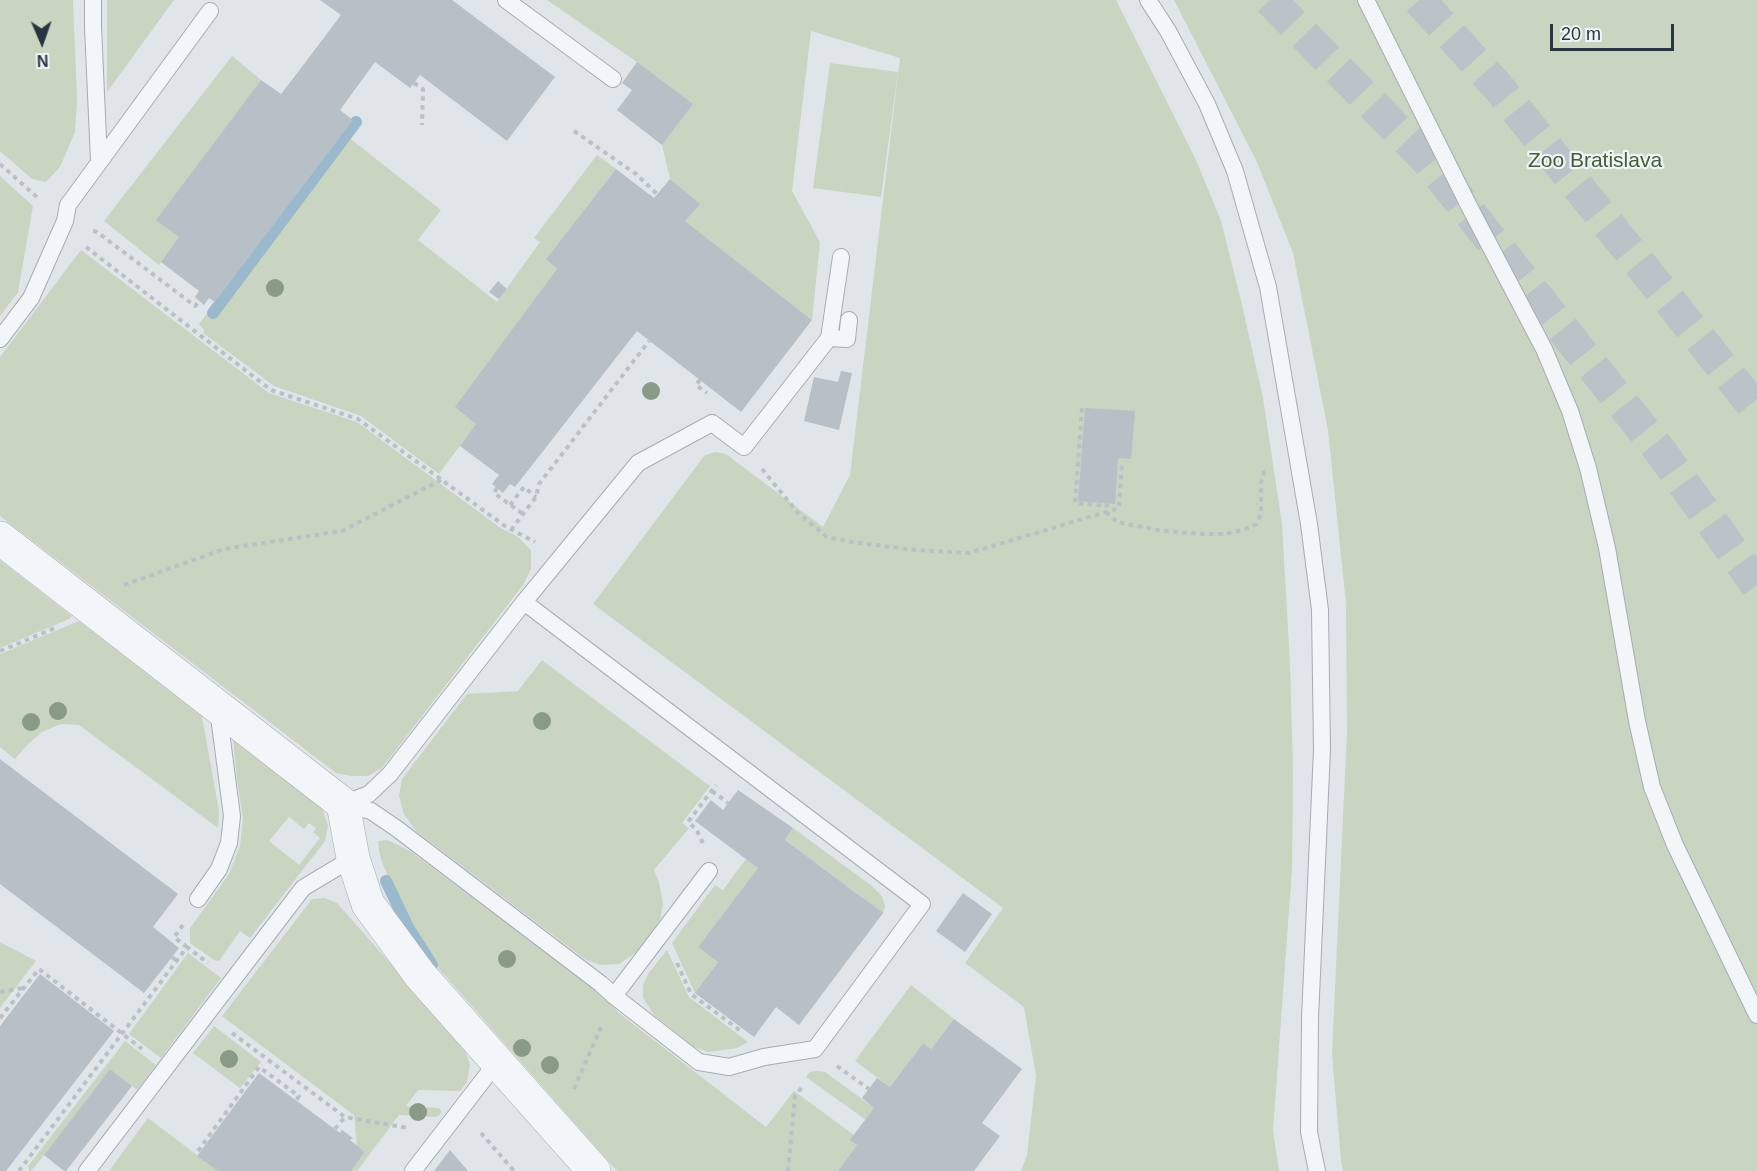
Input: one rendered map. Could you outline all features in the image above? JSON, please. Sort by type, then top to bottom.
[{"type":"street","points":[[0,538],[343,804],[352,858],[368,904],[420,975],[594,1171]]},
{"type":"lane","points":[[93,0],[99,161]]},
{"type":"lane","points":[[506,0],[613,78]]},
{"type":"lane","points":[[1148,0],[1168,31],[1207,104],[1235,171],[1268,287],[1309,524],[1320,610],[1322,749],[1310,1018],[1310,1132],[1317,1171]]},
{"type":"lane","points":[[1366,0],[1470,208],[1544,349],[1570,411],[1588,468],[1607,548],[1637,721],[1652,787],[1675,845],[1757,1015]]},
{"type":"lane","points":[[0,339],[31,298],[65,221],[68,205],[210,11]]},
{"type":"lane","points":[[343,804],[369,794],[390,774],[524,602],[638,463],[712,423],[744,447],[829,338],[842,257]]},
{"type":"lane","points":[[829,338],[847,339],[849,320]]},
{"type":"lane","points":[[343,804],[371,811],[396,828],[601,984],[699,1062],[729,1068],[764,1057],[815,1049],[922,904],[524,602]]},
{"type":"lane","points":[[198,899],[219,869],[229,843],[232,816],[217,705]]},
{"type":"lane","points":[[87,1171],[303,888],[352,858]]},
{"type":"lane","points":[[614,996],[709,871]]},
{"type":"lane","points":[[413,1171],[497,1062]]},
{"type":"path","points":[[414,83],[423,89],[422,125]]},
{"type":"path","points":[[574,131],[636,174],[657,194]]},
{"type":"path","points":[[0,164],[65,221],[86,248],[271,390],[358,419],[511,530],[562,557]]},
{"type":"path","points":[[97,232],[195,306],[199,301]]},
{"type":"path","points":[[511,530],[536,497],[539,484],[649,341]]},
{"type":"path","points":[[700,380],[696,385],[711,396]]},
{"type":"path","points":[[1082,408],[1075,503],[1119,508],[1122,463]]},
{"type":"path","points":[[744,447],[798,513],[827,537],[852,542],[915,550],[969,552],[1106,507]]},
{"type":"path","points":[[1106,507],[1117,522],[1164,531],[1224,534],[1244,530],[1256,524],[1261,514],[1261,483],[1264,472],[1272,468],[1300,465]]},
{"type":"path","points":[[114,589],[224,549],[342,531],[442,480]]},
{"type":"path","points":[[497,488],[494,493],[523,515]]},
{"type":"path","points":[[510,505],[524,488],[536,497]]},
{"type":"path","points":[[0,651],[64,624]]},
{"type":"path","points":[[692,826],[688,822],[712,791],[728,803]]},
{"type":"path","points":[[185,922],[172,939],[208,963]]},
{"type":"path","points":[[19,1171],[187,947]]},
{"type":"path","points":[[674,956],[692,994],[743,1032]]},
{"type":"path","points":[[172,957],[177,961]]},
{"type":"path","points":[[0,1018],[39,969],[123,1034]]},
{"type":"path","points":[[0,992],[24,988]]},
{"type":"path","points":[[584,1068],[614,996]]},
{"type":"path","points":[[207,1014],[345,1117],[392,1125]]},
{"type":"path","points":[[198,1151],[237,1101],[259,1067],[299,1096],[296,1101]]},
{"type":"path","points":[[852,1076],[869,1089]]},
{"type":"path","points":[[286,1086],[292,1078]]},
{"type":"path","points":[[788,1171],[795,1096],[802,1086]]},
{"type":"path","points":[[460,1110],[514,1171]]},
{"type":"path","points":[[335,1129],[345,1117]]},
{"type":"green space","points":[[0,0],[73,0],[77,99],[75,132],[60,167],[46,182],[32,179],[0,151]]},
{"type":"green space","points":[[107,0],[174,0],[107,92]]},
{"type":"green space","points":[[547,0],[1116,0],[1196,160],[1221,221],[1263,398],[1282,524],[1290,664],[1293,773],[1292,869],[1273,1130],[1279,1171],[1021,1171],[1027,1155],[1036,1076],[1024,1007],[965,963],[1003,908],[593,604],[705,455],[715,452],[726,454],[823,527],[850,475],[900,58],[811,31],[792,191],[820,242],[812,320],[685,221],[699,204],[670,179],[662,145],[692,105],[637,62]]},
{"type":"green space","name":"Zoo Bratislava","points":[[1174,0],[1757,0],[1757,1171],[1343,1171],[1332,1054],[1347,732],[1346,604],[1328,430],[1293,253],[1257,162]]},
{"type":"green space","points":[[232,56],[261,80],[157,219],[179,237],[159,265],[104,221]]},
{"type":"green space","points":[[830,63],[898,72],[881,197],[813,188]]},
{"type":"green space","points":[[343,133],[441,210],[418,240],[497,302],[540,242],[534,238],[597,155],[616,169],[546,259],[557,269],[476,424],[439,474],[361,416],[274,386],[203,333],[204,330],[199,324]]},
{"type":"green space","points":[[0,176],[33,206],[18,292],[0,316]]},
{"type":"green space","points":[[81,250],[269,393],[357,422],[499,527],[518,537],[531,550],[531,569],[523,585],[382,768],[368,776],[336,773],[0,516],[0,357]]},
{"type":"green space","points":[[0,560],[72,616],[0,648]]},
{"type":"green space","points":[[79,621],[202,716],[219,811],[218,828],[79,725],[61,724],[42,732],[15,759],[0,747],[0,654]]},
{"type":"green space","points":[[542,660],[710,786],[682,823],[689,828],[654,870],[663,904],[660,920],[638,951],[619,964],[601,965],[586,960],[417,832],[404,814],[399,796],[402,779],[467,694],[518,691]]},
{"type":"green space","points":[[233,738],[322,808],[328,826],[325,841],[250,938],[240,931],[219,961],[190,943],[190,928],[229,874],[240,846],[243,818]],"holes":[[[289,817],[304,829],[309,823],[316,828],[313,832],[320,838],[299,865],[269,841]]]},
{"type":"green space","points":[[793,828],[882,896],[885,906],[883,913],[859,945],[838,929],[862,897],[785,840]]},
{"type":"green space","points":[[387,840],[410,851],[602,995],[619,1013],[766,1127],[794,1091],[854,1135],[857,1145],[838,1171],[617,1171],[433,962],[416,936],[382,862],[378,841]]},
{"type":"green space","points":[[746,859],[758,868],[698,947],[718,962],[695,993],[672,943],[715,885],[723,890]]},
{"type":"green space","points":[[325,898],[337,903],[464,1047],[470,1065],[467,1082],[460,1091],[418,1090],[406,1106],[439,1108],[440,1115],[435,1117],[399,1115],[357,1171],[351,1171],[365,1152],[357,1146],[354,1115],[222,1016],[312,899]]},
{"type":"green space","points":[[0,942],[36,961],[0,1008]]},
{"type":"green space","points":[[667,950],[689,997],[748,1042],[737,1048],[708,1052],[694,1047],[654,1015],[643,998],[643,986],[648,974]]},
{"type":"green space","points":[[188,953],[221,978],[161,1058],[129,1034]]},
{"type":"green space","points":[[911,985],[954,1019],[931,1049],[923,1043],[890,1087],[855,1061]]},
{"type":"green space","points":[[214,1026],[261,1062],[240,1088],[193,1053]]},
{"type":"green space","points":[[125,1041],[156,1065],[137,1090],[110,1069],[29,1171],[28,1166]]},
{"type":"green space","points":[[810,1072],[825,1072],[874,1108],[866,1120],[806,1077]]},
{"type":"green space","points":[[148,1118],[218,1171],[109,1171]]},
{"type":"building","points":[[320,0],[452,0],[555,77],[507,141],[420,75],[410,88],[375,62],[340,110],[353,120],[215,302],[209,298],[204,305],[195,297],[199,291],[161,262],[179,237],[156,220],[261,80],[281,94],[341,15]]},
{"type":"building","points":[[637,62],[693,104],[662,145],[617,110],[632,90],[622,83]]},
{"type":"building","points":[[616,169],[654,198],[670,179],[700,204],[685,221],[812,320],[741,412],[637,331],[515,487],[510,484],[503,493],[492,484],[499,475],[460,446],[476,424],[455,407],[557,269],[546,259]]},
{"type":"building","points":[[498,281],[507,289],[499,299],[489,292]]},
{"type":"building","points":[[841,371],[852,373],[839,430],[804,421],[814,377],[838,382]]},
{"type":"building","points":[[1085,408],[1135,411],[1131,459],[1118,458],[1115,504],[1078,501]]},
{"type":"building","points":[[0,759],[178,894],[153,927],[179,948],[144,993],[0,884]]},
{"type":"building","points":[[738,790],[793,828],[785,840],[883,913],[799,1025],[776,1007],[754,1037],[695,993],[718,962],[698,947],[758,868],[695,821],[711,800],[723,810]]},
{"type":"building","points":[[963,893],[992,914],[965,952],[936,931]]},
{"type":"building","points":[[40,974],[114,1031],[6,1171],[0,1171],[0,1026]]},
{"type":"building","points":[[954,1019],[1022,1069],[982,1123],[1000,1136],[974,1171],[838,1171],[857,1145],[850,1140],[874,1108],[862,1098],[877,1078],[890,1087],[923,1043],[931,1049]]},
{"type":"building","points":[[110,1069],[132,1086],[64,1171],[44,1155]]},
{"type":"building","points":[[259,1073],[340,1133],[342,1130],[353,1138],[350,1140],[365,1152],[351,1171],[218,1171],[197,1156]]},
{"type":"building","points":[[450,1150],[468,1171],[434,1171]]},
{"type":"waterway","points":[[213,313],[356,122]]},
{"type":"waterway","points":[[386,881],[409,929],[432,965]]},
{"type":"tunnel","points":[[1270,0],[1428,161],[1661,452],[1757,585]]},
{"type":"tunnel","points":[[1419,0],[1498,87],[1757,410]]}]
